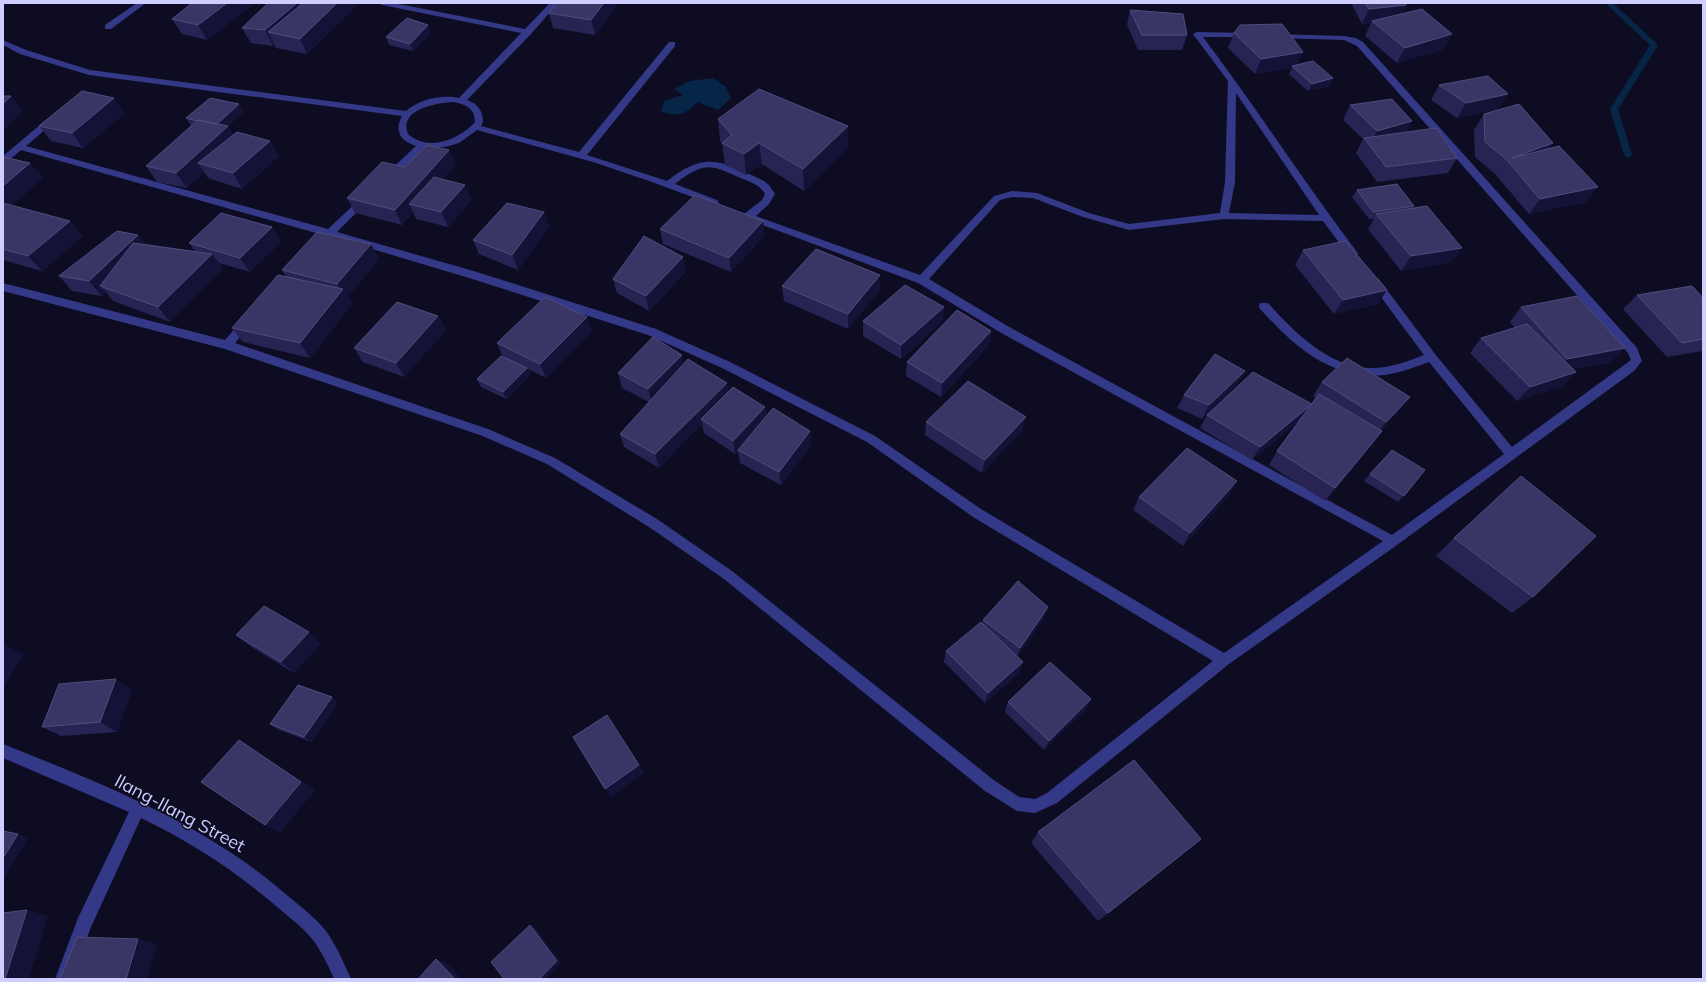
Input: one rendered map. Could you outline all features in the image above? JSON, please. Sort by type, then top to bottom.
[{"type":"street","points":[[108,27],[142,3]]},
{"type":"street","points":[[382,3],[528,32]]},
{"type":"street","points":[[462,100],[554,3]]},
{"type":"street","points":[[3,287],[227,345],[484,432],[551,461],[653,523],[728,575],[990,786],[1017,804],[1035,806],[1052,798],[1224,660],[1393,541],[1630,368],[1637,361],[1633,351],[1360,44],[1353,40],[1344,38],[1197,34],[1232,81],[1326,218],[1360,263]]},
{"type":"street","points":[[3,42],[23,52],[89,72],[408,114]]},
{"type":"street","points":[[582,155],[672,44]]},
{"type":"street","points":[[1224,216],[1230,182],[1232,81]]},
{"type":"street","points":[[441,100],[462,100],[472,104],[478,110],[479,122],[476,127],[462,138],[450,143],[423,145],[412,142],[404,136],[401,129],[403,121],[408,114],[428,102],[441,100]]},
{"type":"street","points":[[3,161],[50,121]]},
{"type":"street","points":[[476,127],[582,155],[669,184],[749,216],[922,280],[1007,331],[1393,541]]},
{"type":"street","points":[[319,244],[329,232],[423,145]]},
{"type":"street","points":[[19,147],[329,232],[473,275],[652,332],[726,365],[870,439],[976,513],[1224,660]]},
{"type":"street","points":[[669,184],[685,171],[696,165],[709,162],[723,165],[766,186],[770,194],[766,202],[749,216]]},
{"type":"street","points":[[922,280],[997,198],[1012,194],[1034,195],[1086,215],[1129,227],[1224,216],[1326,218]]},
{"type":"street","points":[[1369,275],[1431,357],[1511,454]]},
{"type":"street","points":[[1264,306],[1282,326],[1308,349],[1331,363],[1355,370],[1384,371],[1431,357]]},
{"type":"street","points":[[227,345],[252,317]]},
{"type":"street","name":"Ilang-Ilang Street","points":[[3,751],[56,772],[138,809],[207,846],[242,868],[279,896],[319,934],[343,979]]},
{"type":"street","points":[[63,979],[84,924],[138,809]]},
{"type":"water","points":[[713,78],[726,87],[731,98],[718,110],[698,102],[681,114],[661,112],[664,101],[683,95],[674,89],[690,81]]},
{"type":"building","points":[[192,3],[227,3],[198,25],[172,19]]},
{"type":"building","points":[[268,3],[297,3],[265,30],[242,28]]},
{"type":"building","points":[[303,3],[337,3],[300,39],[268,32]]},
{"type":"building","points":[[557,3],[604,3],[591,20],[549,13]]},
{"type":"building","points":[[1365,3],[1405,3],[1406,5],[1369,9]]},
{"type":"building","points":[[1422,9],[1452,34],[1405,48],[1372,21]]},
{"type":"building","points":[[1130,10],[1183,14],[1187,35],[1142,35]]},
{"type":"building","points":[[407,18],[428,25],[410,44],[386,37]]},
{"type":"building","points":[[1282,24],[1303,52],[1261,59],[1234,33],[1240,25]]},
{"type":"building","points":[[1313,61],[1333,78],[1312,84],[1292,66]]},
{"type":"building","points":[[1488,76],[1508,94],[1466,103],[1439,85]]},
{"type":"building","points":[[759,89],[848,126],[803,169],[759,143],[744,154],[722,143],[732,135],[718,119]]},
{"type":"building","points":[[82,91],[114,98],[72,133],[39,126]]},
{"type":"building","points":[[3,96],[11,96],[3,104]]},
{"type":"building","points":[[210,98],[239,104],[217,124],[186,118]]},
{"type":"building","points":[[1392,99],[1412,121],[1377,131],[1350,105]]},
{"type":"building","points":[[1519,104],[1553,143],[1512,158],[1559,146],[1598,187],[1540,199],[1506,159],[1485,142],[1484,114]]},
{"type":"building","points":[[198,120],[228,126],[176,173],[146,166]]},
{"type":"building","points":[[1436,128],[1457,158],[1386,167],[1364,138]]},
{"type":"building","points":[[237,132],[270,141],[233,173],[198,163]]},
{"type":"building","points":[[427,145],[449,150],[395,210],[347,198],[382,162],[405,167]]},
{"type":"building","points":[[3,157],[30,163],[3,186]]},
{"type":"building","points":[[434,177],[465,185],[441,212],[409,204]]},
{"type":"building","points":[[1397,184],[1414,206],[1373,212],[1357,190]]},
{"type":"building","points":[[695,195],[763,221],[729,258],[660,229]]},
{"type":"building","points":[[3,203],[70,221],[28,256],[3,249]]},
{"type":"building","points":[[507,203],[544,212],[512,255],[473,240]]},
{"type":"building","points":[[1427,206],[1462,248],[1411,256],[1376,214]]},
{"type":"building","points":[[221,213],[272,227],[240,258],[189,243]]},
{"type":"building","points":[[117,231],[138,235],[89,281],[59,276]]},
{"type":"building","points":[[317,232],[371,244],[337,284],[282,270]]},
{"type":"building","points":[[644,236],[683,257],[646,296],[613,279]]},
{"type":"building","points":[[1345,241],[1387,290],[1343,300],[1303,250]]},
{"type":"building","points":[[133,243],[212,254],[158,307],[100,286]]},
{"type":"building","points":[[816,249],[880,275],[848,314],[782,286]]},
{"type":"building","points":[[278,275],[343,289],[300,343],[232,328]]},
{"type":"building","points":[[905,285],[944,307],[901,345],[863,321]]},
{"type":"building","points":[[1692,286],[1703,298],[1703,339],[1682,343],[1637,295]]},
{"type":"building","points":[[1577,296],[1625,348],[1567,359],[1521,307]]},
{"type":"building","points":[[545,297],[587,317],[540,364],[497,343]]},
{"type":"building","points":[[397,302],[438,316],[396,363],[354,348]]},
{"type":"building","points":[[957,310],[991,331],[942,383],[907,362]]},
{"type":"building","points":[[1527,324],[1576,372],[1530,387],[1481,338]]},
{"type":"building","points":[[653,337],[682,355],[648,389],[618,373]]},
{"type":"building","points":[[1215,354],[1245,371],[1209,405],[1184,395]]},
{"type":"building","points":[[501,356],[527,368],[503,392],[477,379]]},
{"type":"building","points":[[1347,358],[1410,397],[1386,422],[1322,382]]},
{"type":"building","points":[[688,359],[727,383],[655,454],[620,434]]},
{"type":"building","points":[[1253,372],[1312,404],[1260,447],[1207,415]]},
{"type":"building","points":[[968,381],[1026,417],[985,460],[926,422]]},
{"type":"building","points":[[733,387],[765,407],[733,441],[701,419]]},
{"type":"building","points":[[1319,394],[1382,431],[1335,488],[1277,451]]},
{"type":"building","points":[[773,408],[810,431],[779,472],[738,450]]},
{"type":"building","points":[[1187,448],[1237,481],[1190,533],[1139,497]]},
{"type":"building","points":[[1392,450],[1425,470],[1404,496],[1370,474]]},
{"type":"building","points":[[1521,476],[1596,536],[1533,597],[1454,538]]},
{"type":"building","points":[[1018,581],[1048,607],[1020,648],[983,620]]},
{"type":"building","points":[[264,606],[309,632],[281,662],[236,635]]},
{"type":"building","points":[[981,622],[1023,662],[988,693],[946,651]]},
{"type":"building","points":[[1050,662],[1091,699],[1049,741],[1008,702]]},
{"type":"building","points":[[116,679],[100,722],[42,727],[59,684]]},
{"type":"building","points":[[298,685],[332,697],[304,737],[270,724]]},
{"type":"building","points":[[607,715],[639,765],[605,789],[573,737]]},
{"type":"building","points":[[239,740],[301,782],[265,825],[201,782]]},
{"type":"building","points":[[1134,760],[1201,839],[1108,913],[1038,832]]},
{"type":"building","points":[[3,831],[18,834],[3,858]]},
{"type":"building","points":[[27,910],[5,979],[3,979],[3,913]]},
{"type":"building","points":[[530,925],[557,961],[539,979],[504,979],[491,962]]},
{"type":"building","points":[[77,937],[138,939],[126,979],[60,979]]},
{"type":"building","points":[[436,959],[455,979],[418,979]]},
{"type":"waterway","points":[[1609,3],[1654,45],[1614,109],[1628,155]]}]
